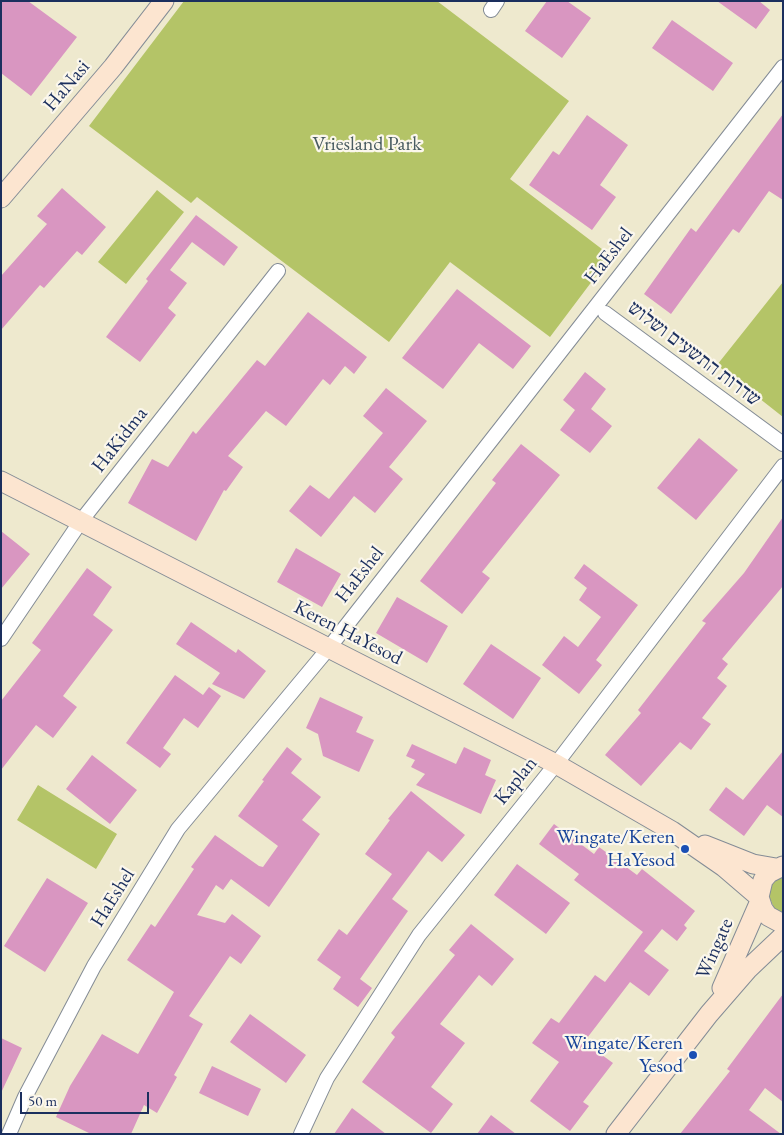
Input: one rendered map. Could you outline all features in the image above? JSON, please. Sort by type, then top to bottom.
[{"type":"street","name":"HaNasi","points":[[1,198],[112,67],[164,1]]},
{"type":"street","name":"HaEshel","points":[[9,1134],[25,1097],[94,966],[178,829],[328,649],[783,67]]},
{"type":"street","name":"HaKidma","points":[[1,639],[81,521],[278,270]]},
{"type":"street","name":"שדרות התשעים ושלוש","points":[[605,313],[783,444]]},
{"type":"street","name":"Kaplan","points":[[301,1134],[327,1078],[419,935],[556,764],[783,466]]},
{"type":"street","name":"Keren HaYesod","points":[[1,481],[556,764],[672,831],[724,867],[759,899],[768,916],[783,924]]},
{"type":"street","name":"Keren HaYesod","points":[[672,831],[753,864],[779,867]]},
{"type":"street","name":"Wingate","points":[[709,1014],[734,965],[759,899],[763,880],[779,867]]},
{"type":"street","name":"Wingate","points":[[616,1134],[709,1014],[748,970],[783,936]]},
{"type":"green space","name":"Vriesland Park","points":[[184,1],[437,1],[569,101],[510,179],[611,256],[550,337],[450,262],[389,342],[197,197],[191,203],[89,126]]},
{"type":"green space","points":[[157,190],[184,212],[126,284],[98,262]]},
{"type":"green space","points":[[783,282],[783,417],[717,365]]},
{"type":"green space","points":[[38,785],[117,834],[96,869],[17,820]]},
{"type":"green space","points":[[783,875],[783,914],[774,908],[769,896],[772,883]]},
{"type":"building","points":[[1,1],[28,1],[77,37],[31,96],[1,73]]},
{"type":"building","points":[[547,1],[567,1],[591,18],[562,58],[525,31]]},
{"type":"building","points":[[717,1],[759,1],[770,10],[756,29]]},
{"type":"building","points":[[672,20],[733,63],[713,91],[652,48]]},
{"type":"building","points":[[783,114],[783,200],[769,191],[739,233],[733,229],[671,314],[644,294],[691,228],[696,232]]},
{"type":"building","points":[[587,115],[628,145],[600,185],[616,197],[592,230],[529,185],[553,151],[559,155]]},
{"type":"building","points":[[62,188],[106,227],[82,255],[77,251],[44,288],[40,285],[1,330],[1,276],[47,224],[37,216]]},
{"type":"building","points":[[196,215],[238,247],[224,266],[192,242],[170,270],[187,283],[168,308],[176,315],[140,362],[106,337],[148,281],[146,279]]},
{"type":"building","points":[[457,289],[531,346],[513,369],[479,343],[443,389],[402,358]]},
{"type":"building","points":[[308,312],[367,357],[354,374],[345,366],[330,385],[323,379],[286,426],[266,411],[228,456],[243,467],[226,491],[224,490],[196,541],[128,503],[152,459],[168,467],[193,431],[196,434],[257,360],[265,366]]},
{"type":"building","points":[[585,372],[606,389],[591,409],[612,426],[590,453],[560,430],[575,410],[563,400]]},
{"type":"building","points":[[386,388],[427,421],[389,467],[403,479],[375,513],[354,496],[321,537],[289,511],[310,485],[329,499],[383,433],[363,416]]},
{"type":"building","points":[[699,438],[738,470],[696,520],[657,488]]},
{"type":"building","points":[[521,444],[560,475],[482,572],[490,578],[462,614],[420,581],[496,483],[492,480]]},
{"type":"building","points":[[783,517],[783,586],[722,659],[728,664],[717,678],[727,686],[702,718],[711,724],[691,750],[680,742],[641,786],[605,755],[641,713],[638,710],[706,623],[702,621],[744,573]]},
{"type":"building","points":[[1,531],[30,554],[1,589]]},
{"type":"building","points":[[296,548],[341,574],[322,607],[277,582]]},
{"type":"building","points":[[584,564],[638,605],[596,660],[602,665],[579,694],[542,665],[564,636],[578,647],[601,617],[579,600],[587,588],[574,578]]},
{"type":"building","points":[[87,568],[112,587],[93,615],[113,630],[63,696],[77,707],[53,738],[36,725],[1,770],[1,701],[41,650],[32,643]]},
{"type":"building","points":[[397,597],[448,626],[427,663],[376,633]]},
{"type":"building","points":[[191,622],[236,653],[238,649],[266,671],[244,699],[212,684],[220,673],[176,644]]},
{"type":"building","points":[[491,644],[541,678],[513,719],[463,684]]},
{"type":"building","points":[[175,675],[203,695],[209,687],[221,696],[198,728],[184,718],[163,748],[171,754],[160,768],[126,743]]},
{"type":"building","points":[[320,697],[363,717],[356,732],[374,740],[359,772],[323,756],[318,734],[306,728]]},
{"type":"building","points":[[412,744],[456,764],[464,747],[491,760],[485,775],[496,780],[481,814],[416,785],[425,774],[411,767],[415,760],[406,756]]},
{"type":"building","points":[[287,747],[302,759],[291,773],[321,797],[302,820],[320,834],[269,907],[231,879],[223,890],[216,885],[197,915],[225,923],[232,914],[261,936],[241,964],[230,956],[189,1016],[203,1024],[174,1075],[177,1077],[157,1113],[144,1105],[131,1134],[91,1134],[56,1117],[70,1086],[102,1034],[138,1054],[174,992],[127,960],[151,924],[155,927],[194,869],[191,867],[215,835],[263,867],[278,846],[238,816]]},
{"type":"building","points":[[783,751],[783,817],[767,805],[744,836],[709,810],[726,787],[743,800]]},
{"type":"building","points":[[92,755],[137,790],[110,824],[66,789]]},
{"type":"building","points":[[411,791],[465,835],[442,862],[428,851],[392,899],[408,911],[360,979],[372,988],[358,1007],[333,989],[341,977],[317,960],[339,929],[347,935],[392,874],[365,854],[390,820],[388,819]]},
{"type":"building","points":[[554,824],[594,854],[599,847],[637,875],[642,869],[695,911],[684,925],[687,928],[677,941],[662,929],[644,951],[669,970],[649,996],[630,982],[584,1042],[613,1063],[583,1102],[589,1106],[570,1131],[530,1101],[559,1062],[532,1043],[551,1018],[559,1023],[595,975],[605,982],[643,932],[574,880],[579,874],[539,844]]},
{"type":"building","points":[[517,864],[570,903],[546,934],[494,895]]},
{"type":"building","points":[[47,878],[88,903],[45,972],[4,946]]},
{"type":"building","points":[[471,924],[514,959],[492,986],[479,975],[440,1024],[465,1043],[431,1087],[453,1104],[431,1133],[362,1082],[395,1037],[391,1033],[455,955],[449,950]]},
{"type":"building","points":[[783,994],[783,1102],[765,1088],[749,1110],[781,1134],[680,1134],[730,1071],[727,1069]]},
{"type":"building","points":[[250,1014],[306,1055],[286,1083],[230,1042]]},
{"type":"building","points":[[1,1038],[22,1048],[1,1093]]},
{"type":"building","points":[[212,1066],[261,1089],[248,1116],[199,1093]]},
{"type":"building","points":[[352,1108],[386,1134],[334,1134]]},
{"type":"building","points":[[491,1115],[516,1134],[477,1134]]},
{"type":"place","name":"Wingate/Keren HaYesod","points":[[685,849]]},
{"type":"place","name":"Wingate/Keren Yesod","points":[[693,1055]]}]
